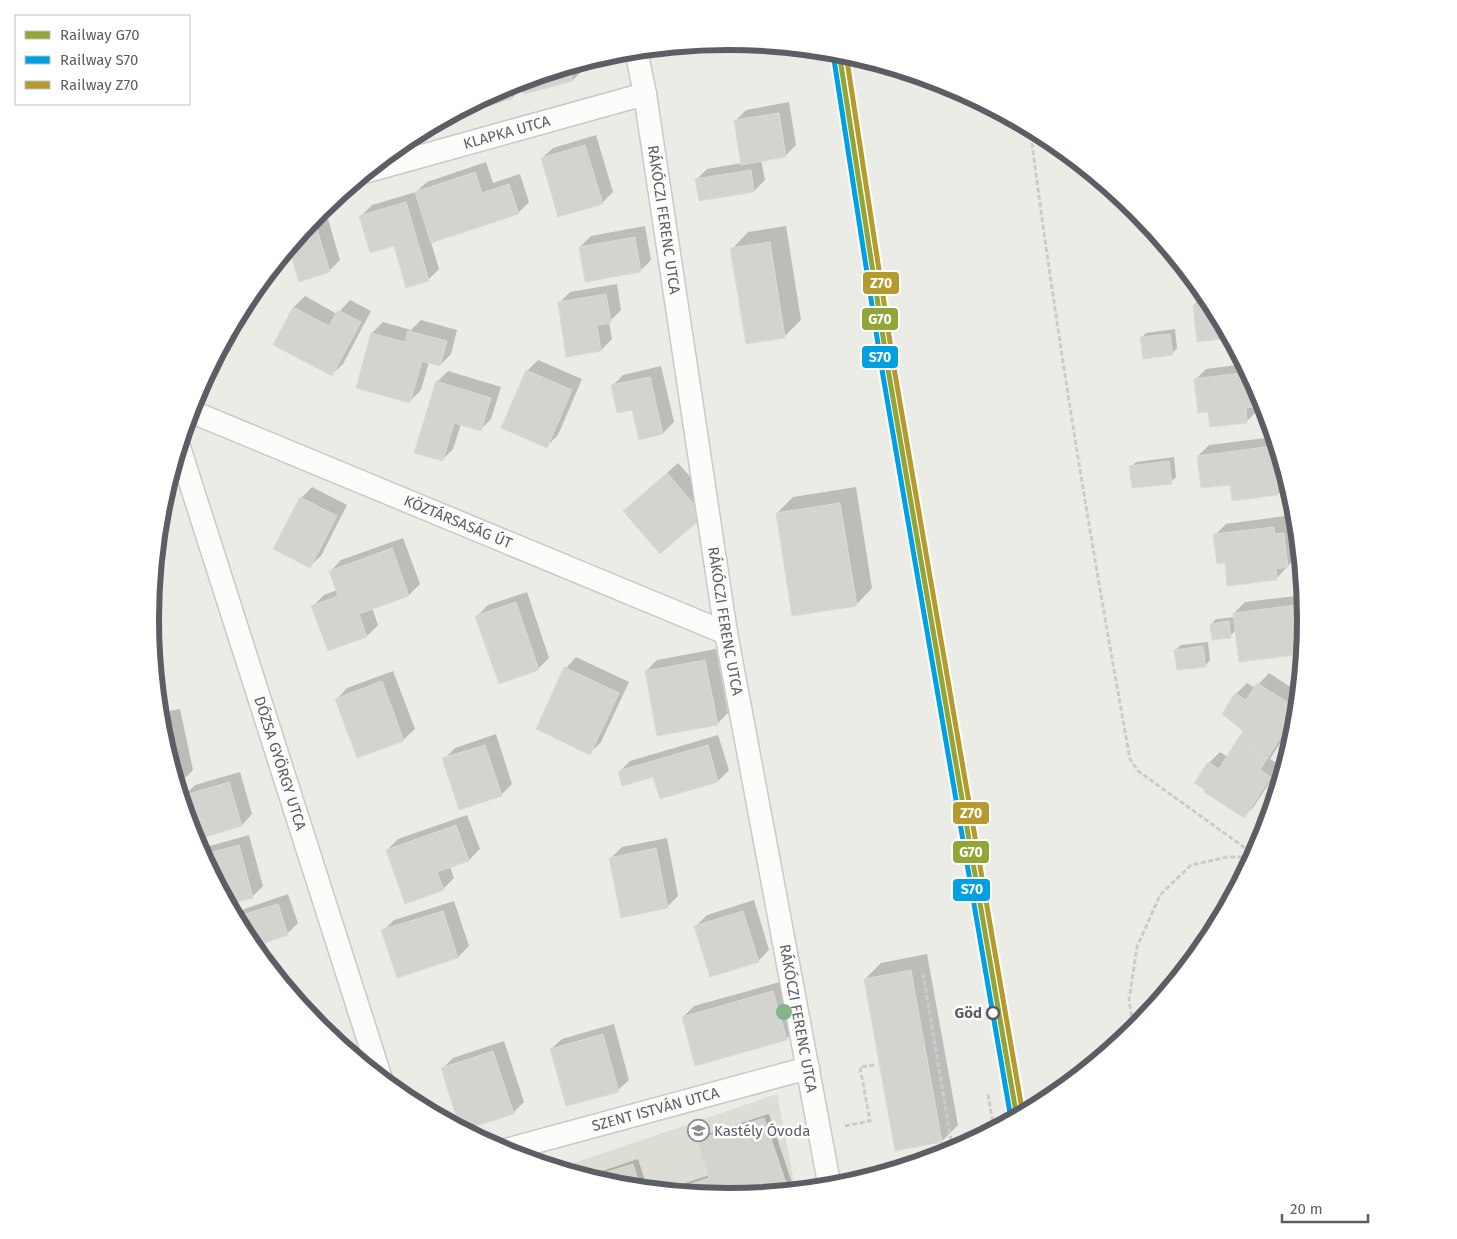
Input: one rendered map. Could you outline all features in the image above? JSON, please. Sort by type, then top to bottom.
[{"type":"street","name":"RÁKÓCZI FERENC UTCA","points":[[638,58],[645,94],[726,633],[829,1180]]},
{"type":"street","name":"KLAPKA UTCA","points":[[384,167],[645,94]]},
{"type":"street","name":"KÖZTÁRSASÁG ÚT","points":[[197,414],[726,633]]},
{"type":"street","name":"DÓZSA GYÖRGY UTCA","points":[[182,458],[377,1067]]},
{"type":"street","name":"SZENT ISTVÁN UTCA","points":[[515,1147],[808,1068]]},
{"type":"path","points":[[1031,137],[1043,234],[1090,536],[1130,759],[1138,771],[1248,851]]},
{"type":"path","points":[[1132,1021],[1129,1000],[1137,946],[1160,895],[1192,865],[1228,857],[1246,856]]},
{"type":"path","points":[[922,972],[952,1143]]},
{"type":"path","points":[[820,1130],[870,1121],[860,1067],[874,1065]]},
{"type":"path","points":[[988,1094],[993,1123]]},
{"type":"shaded area","points":[[777,1094],[795,1185],[766,1188],[691,1188],[617,1178],[566,1166]]},
{"type":"building","points":[[571,72],[573,81],[524,94],[522,89]]},
{"type":"building","points":[[510,93],[512,99],[476,109]]},
{"type":"building","points":[[779,113],[786,157],[741,165],[734,120]]},
{"type":"building","points":[[585,145],[603,204],[558,217],[541,158]]},
{"type":"building","points":[[751,170],[754,192],[699,201],[695,179]]},
{"type":"building","points":[[475,172],[482,193],[509,184],[519,214],[431,243],[415,192]]},
{"type":"building","points":[[406,202],[429,281],[406,288],[394,246],[370,253],[359,216]]},
{"type":"building","points":[[317,229],[330,272],[299,282],[291,255],[313,230]]},
{"type":"building","points":[[635,237],[641,272],[585,282],[579,247]]},
{"type":"building","points":[[770,242],[785,338],[746,344],[730,248]]},
{"type":"building","points":[[606,294],[611,323],[597,325],[601,351],[566,357],[558,302]]},
{"type":"building","points":[[1203,304],[1224,339],[1197,342],[1193,305]]},
{"type":"building","points":[[293,307],[329,326],[338,310],[361,322],[332,376],[273,345]]},
{"type":"building","points":[[408,331],[447,341],[440,366],[422,361],[410,403],[356,388],[371,333],[405,342]]},
{"type":"building","points":[[1170,334],[1173,355],[1143,359],[1140,337]]},
{"type":"building","points":[[526,370],[572,390],[547,448],[501,428]]},
{"type":"building","points":[[1241,373],[1257,406],[1246,408],[1247,423],[1210,427],[1208,412],[1198,413],[1194,379]]},
{"type":"building","points":[[650,377],[663,434],[639,440],[632,410],[617,413],[611,385]]},
{"type":"building","points":[[436,381],[491,398],[481,431],[454,423],[443,461],[414,453]]},
{"type":"building","points":[[1271,446],[1274,456],[1278,495],[1232,501],[1230,485],[1201,488],[1197,456]]},
{"type":"building","points":[[1169,461],[1172,484],[1132,488],[1129,466]]},
{"type":"building","points":[[667,473],[704,516],[660,554],[623,511]]},
{"type":"building","points":[[300,497],[337,516],[310,568],[273,549]]},
{"type":"building","points":[[840,503],[857,606],[792,616],[776,513]]},
{"type":"building","points":[[1274,527],[1275,534],[1284,533],[1288,567],[1276,569],[1277,580],[1227,586],[1225,563],[1217,564],[1213,534]]},
{"type":"building","points":[[392,548],[409,596],[359,614],[367,637],[328,651],[311,606],[338,596],[329,571]]},
{"type":"building","points":[[516,602],[539,670],[499,684],[475,616]]},
{"type":"building","points":[[1297,605],[1297,655],[1239,662],[1233,613]]},
{"type":"building","points":[[1229,621],[1231,638],[1212,640],[1210,624]]},
{"type":"building","points":[[1203,646],[1206,667],[1177,670],[1174,650]]},
{"type":"building","points":[[705,660],[718,725],[657,736],[645,671]]},
{"type":"building","points":[[564,667],[619,693],[590,755],[536,729]]},
{"type":"building","points":[[382,681],[404,741],[357,758],[335,699]]},
{"type":"building","points":[[1257,683],[1291,705],[1288,725],[1267,759],[1237,740],[1243,731],[1222,714],[1235,693],[1246,700]]},
{"type":"building","points":[[169,719],[183,782],[178,767]]},
{"type":"building","points":[[1237,740],[1267,759],[1260,770],[1271,777],[1244,818],[1204,792],[1205,790],[1194,783],[1208,762],[1219,769]]},
{"type":"building","points":[[485,745],[502,796],[459,810],[442,758]]},
{"type":"building","points":[[708,745],[718,782],[660,799],[653,777],[622,786],[618,771]]},
{"type":"building","points":[[229,782],[242,826],[202,838],[186,795]]},
{"type":"building","points":[[456,825],[469,861],[437,872],[444,890],[405,904],[386,850]]},
{"type":"building","points":[[239,845],[253,898],[234,903],[210,853]]},
{"type":"building","points":[[656,848],[668,908],[621,918],[609,858]]},
{"type":"building","points":[[278,904],[288,935],[261,944],[242,915]]},
{"type":"building","points":[[443,911],[458,958],[397,978],[381,930]]},
{"type":"building","points":[[743,911],[759,962],[710,977],[694,926]]},
{"type":"building","points":[[911,970],[942,1142],[895,1151],[864,979]]},
{"type":"building","points":[[773,991],[787,1040],[695,1066],[682,1017]]},
{"type":"building","points":[[603,1034],[619,1092],[566,1106],[550,1049]]},
{"type":"building","points":[[493,1051],[514,1114],[472,1127],[457,1120],[441,1068]]},
{"type":"building","points":[[764,1118],[787,1186],[728,1189],[682,1187],[709,1178],[697,1140]]},
{"type":"building","points":[[633,1164],[639,1182],[617,1178],[600,1174]]},
{"type":"rail line","name":"S70","points":[[834,60],[882,370],[1010,1114]]},
{"type":"rail line","name":"G70","points":[[840,61],[888,369],[1016,1111]]},
{"type":"rail line","name":"Z70","points":[[847,63],[894,368],[1022,1108]]},
{"type":"place","name":"Göd","points":[[993,1013]]},
{"type":"place","name":"Kastély Óvoda","points":[[698,1131]]}]
